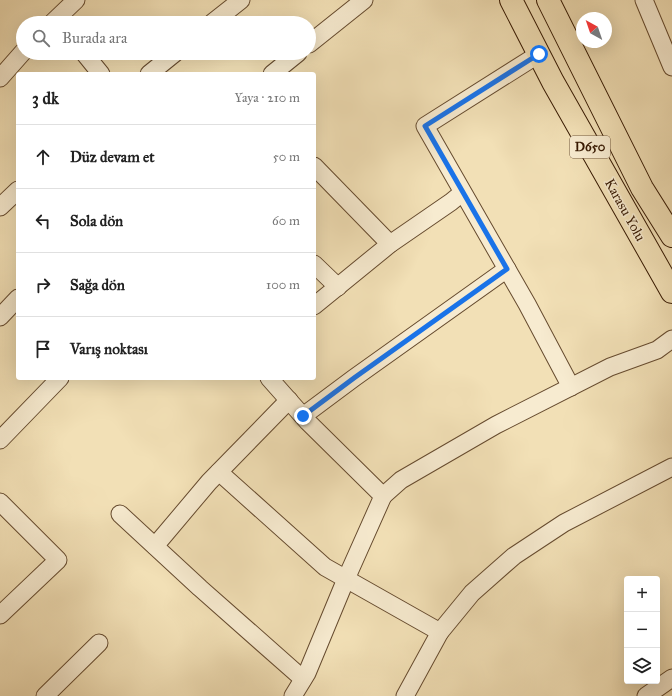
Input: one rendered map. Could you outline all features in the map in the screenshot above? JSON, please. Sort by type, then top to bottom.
[{"type":"highway","name":"Karasu Yolu","points":[[511,0],[557,88],[672,292]]},
{"type":"highway","name":"Karasu Yolu","points":[[548,0],[642,188],[672,236]]},
{"type":"street","points":[[61,16],[76,0]]},
{"type":"street","points":[[221,16],[241,0]]},
{"type":"street","points":[[316,38],[364,0]]},
{"type":"street","points":[[644,0],[666,35],[672,67]]},
{"type":"street","points":[[539,54],[425,126],[462,193],[527,304],[571,387]]},
{"type":"street","points":[[0,78],[16,60]]},
{"type":"street","points":[[90,60],[99,72]]},
{"type":"street","points":[[151,72],[166,60]]},
{"type":"street","points":[[274,72],[289,60]]},
{"type":"street","points":[[316,168],[390,244]]},
{"type":"street","points":[[0,207],[16,192]]},
{"type":"street","points":[[316,304],[390,244],[462,193]]},
{"type":"street","points":[[316,266],[338,286]]},
{"type":"street","points":[[303,416],[507,269]]},
{"type":"street","points":[[0,317],[16,300]]},
{"type":"street","points":[[293,696],[307,673],[346,579],[383,496],[401,480],[496,425],[610,368],[657,350],[672,339]]},
{"type":"street","points":[[0,440],[58,380]]},
{"type":"street","points":[[271,380],[303,416],[383,496]]},
{"type":"street","points":[[156,546],[219,472],[289,400]]},
{"type":"street","points":[[405,696],[440,632],[472,593],[514,556],[564,523],[672,467]]},
{"type":"street","points":[[219,472],[325,567],[440,632]]},
{"type":"street","points":[[0,504],[58,560],[0,615]]},
{"type":"street","points":[[120,514],[200,588],[303,679]]},
{"type":"street","points":[[45,696],[99,644]]},
{"type":"street","points":[[646,696],[672,678]]},
{"type":"route","points":[[303,416],[507,269],[462,193],[425,126],[539,54]]}]
